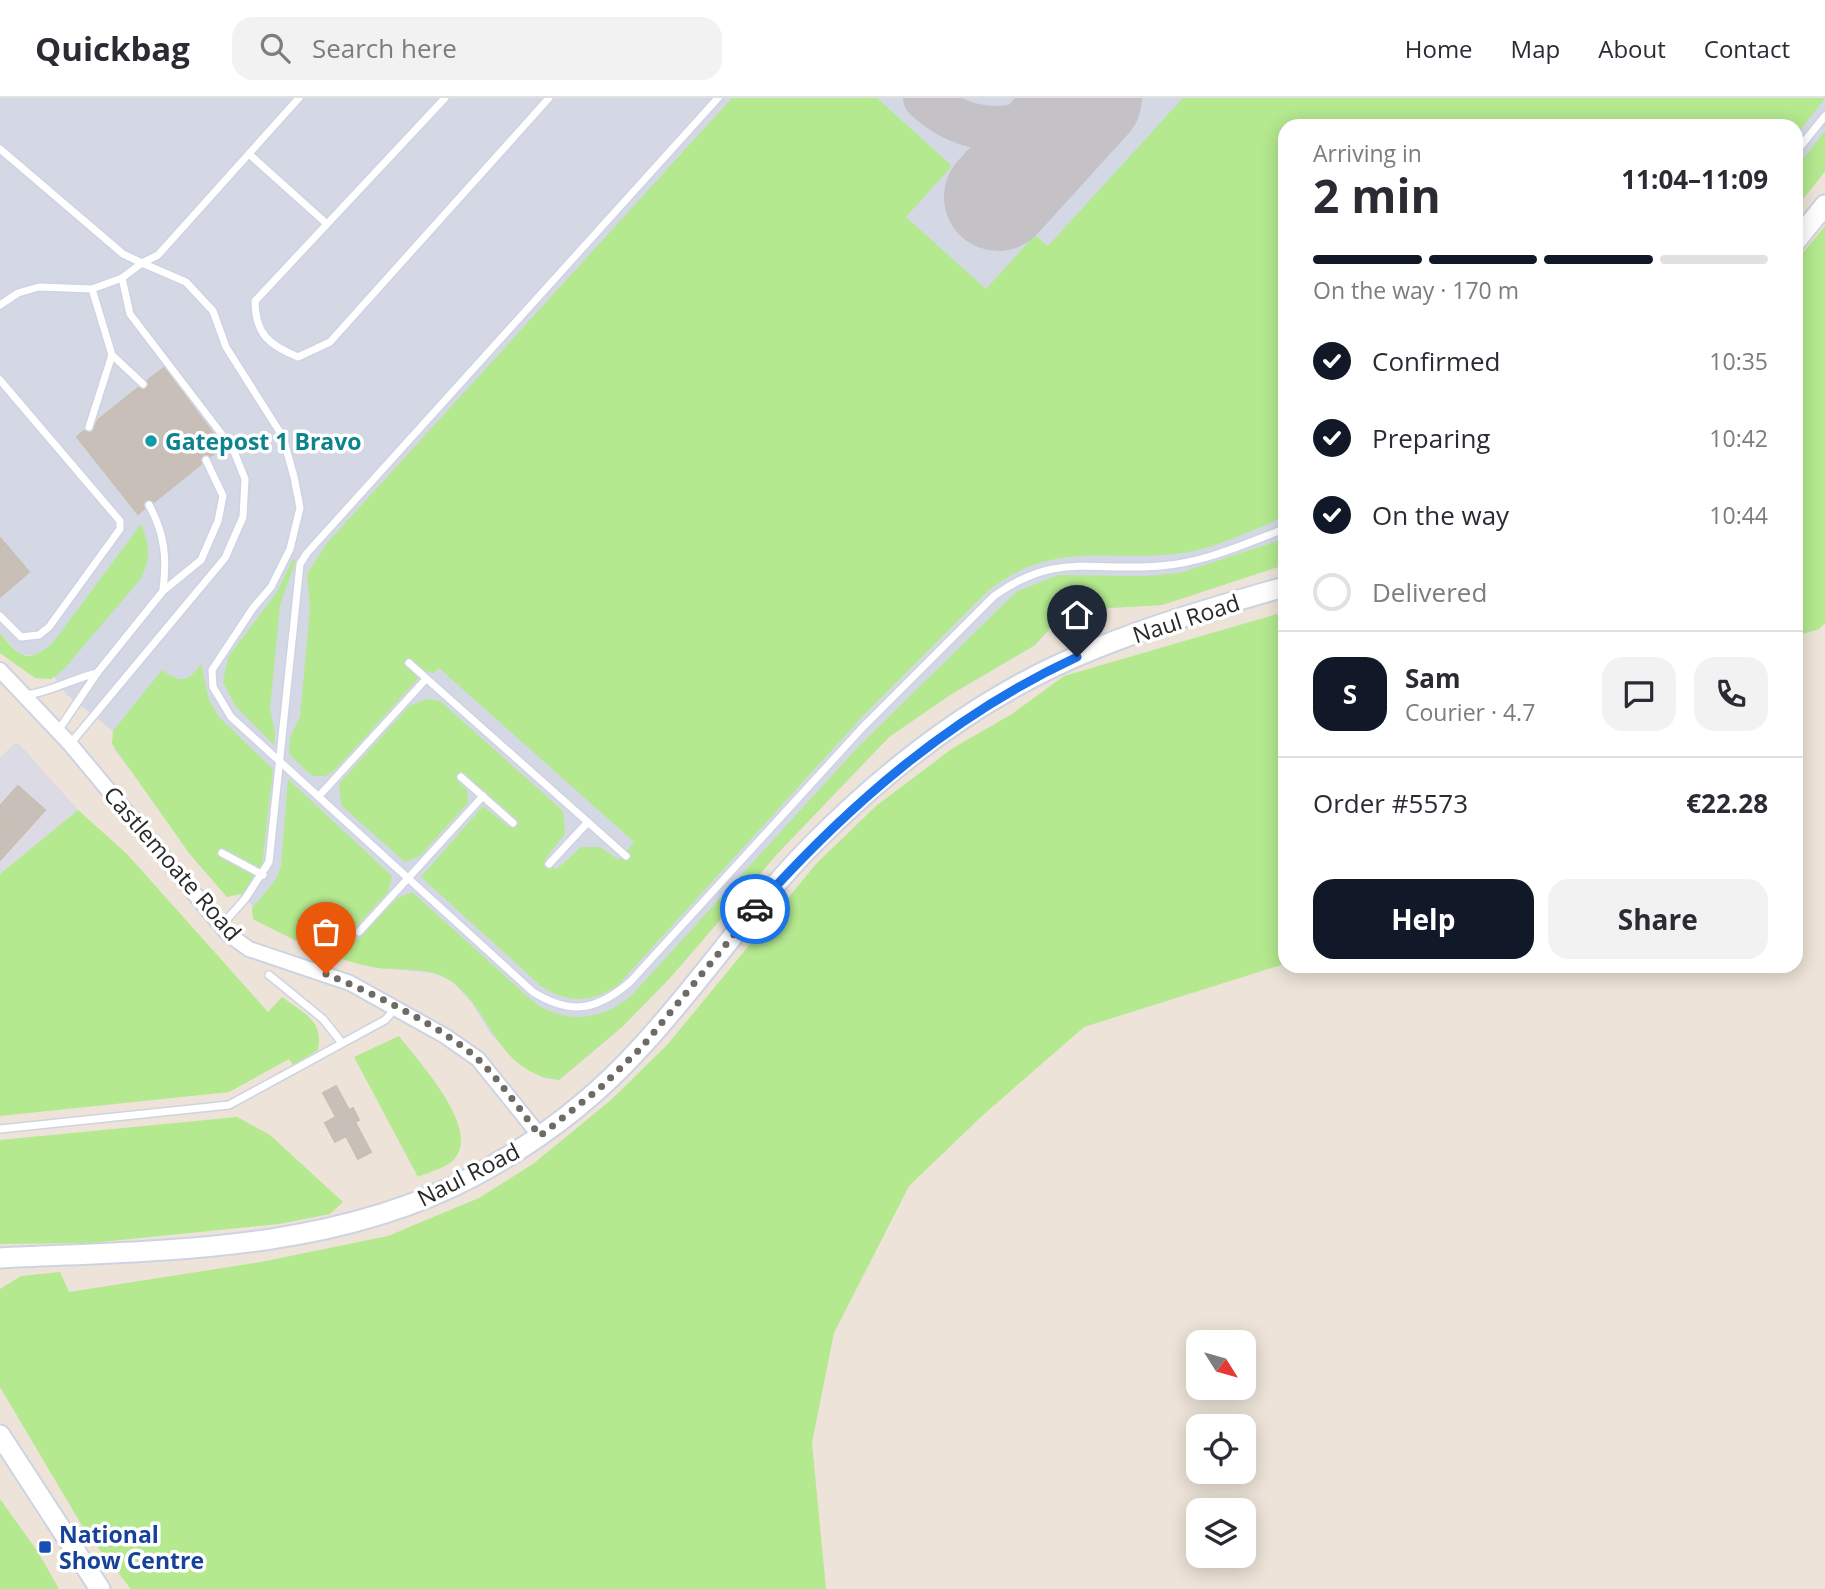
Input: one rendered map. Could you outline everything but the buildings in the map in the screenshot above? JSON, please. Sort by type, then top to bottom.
[{"type":"street","points":[[1803,232],[1825,205]]},
{"type":"street","name":"Naul Road","points":[[0,1258],[291,1238],[342,1225],[439,1192],[473,1177],[540,1136],[600,1088],[641,1048],[751,914],[812,845],[874,787],[934,740],[990,702],[1096,648],[1278,589]]},
{"type":"street","name":"Castlemoate Road","points":[[0,670],[70,744],[221,926],[249,949],[308,966],[350,983],[445,1036],[478,1059],[540,1136]]},
{"type":"street","points":[[0,1435],[100,1589]]},
{"type":"lane","points":[[0,305],[19,293],[39,287],[92,289],[122,278],[158,255],[299,98]]},
{"type":"lane","points":[[445,98],[255,301],[255,321],[272,346],[298,357],[330,342],[549,98]]},
{"type":"lane","points":[[221,926],[263,875],[270,862],[296,574],[307,552],[718,98]]},
{"type":"lane","points":[[1803,143],[1825,116]]},
{"type":"lane","points":[[0,149],[123,254],[186,282],[213,311],[226,347],[283,437],[300,508],[290,549],[271,587],[253,608],[212,670],[213,687],[220,704],[231,717],[533,992],[551,1003],[594,1006],[612,998],[630,982],[862,728],[994,596],[1017,579],[1044,569],[1068,565],[1160,566],[1189,561],[1278,531]]},
{"type":"lane","points":[[248,154],[327,224]]},
{"type":"lane","points":[[70,744],[225,558],[243,517],[245,479],[233,449],[130,314],[122,278]]},
{"type":"lane","points":[[92,289],[112,355],[143,384]]},
{"type":"lane","points":[[89,427],[112,355]]},
{"type":"lane","points":[[0,380],[120,522],[121,529],[49,627],[39,635],[21,636],[0,616]]},
{"type":"lane","points":[[58,731],[97,673],[163,591],[201,560],[218,521],[223,496],[206,460]]},
{"type":"lane","points":[[149,505],[161,527],[167,562],[163,591]]},
{"type":"lane","points":[[409,663],[626,856]]},
{"type":"lane","points":[[25,695],[48,693],[72,679],[97,673]]},
{"type":"lane","points":[[319,796],[426,679]]},
{"type":"lane","points":[[461,777],[513,823]]},
{"type":"lane","points":[[359,932],[483,796]]},
{"type":"lane","points":[[549,864],[588,822]]},
{"type":"lane","points":[[222,853],[263,875]]},
{"type":"lane","points":[[268,975],[323,1019],[342,1043]]},
{"type":"lane","points":[[0,1129],[229,1105],[385,1020],[396,1008]]},
{"type":"shaded area","points":[[0,98],[1825,98],[1825,171],[1803,199],[1803,119],[1278,119],[1278,567],[1162,605],[1109,608],[1060,617],[1035,645],[950,695],[889,737],[778,853],[669,979],[622,1027],[559,1080],[543,1078],[518,1062],[491,1034],[472,1003],[452,981],[433,973],[372,967],[304,945],[253,919],[252,905],[240,894],[227,897],[189,853],[159,807],[114,749],[113,731],[67,695],[39,655],[20,655],[0,633]]},
{"type":"shaded area","points":[[15,743],[20,745],[78,810],[0,874],[0,758]]},
{"type":"green space","points":[[732,98],[877,98],[952,166],[906,217],[986,289],[1035,235],[1048,246],[1183,98],[1825,98],[1803,127],[1803,119],[1278,119],[1278,519],[1189,552],[1061,558],[1013,574],[988,591],[863,716],[619,984],[590,998],[561,996],[541,986],[421,877],[483,806],[509,827],[516,819],[464,774],[458,781],[467,790],[468,803],[420,856],[405,862],[341,805],[339,784],[409,706],[427,699],[440,701],[563,811],[565,834],[545,859],[556,870],[581,847],[600,847],[619,860],[634,842],[439,668],[434,673],[425,671],[334,771],[325,776],[312,776],[289,754],[290,737],[300,717],[310,608],[307,574],[327,543]]},
{"type":"green space","points":[[1825,131],[1825,171],[1803,199],[1803,159]]},
{"type":"green space","points":[[1825,226],[1825,623],[1819,629],[1803,634],[1803,253]]},
{"type":"green space","points":[[141,524],[148,552],[140,580],[63,670],[51,679],[35,678],[0,653],[0,633],[23,655],[36,654],[52,644]]},
{"type":"green space","points":[[1278,541],[1278,567],[1162,605],[1109,608],[1060,617],[1035,645],[950,695],[889,737],[778,853],[669,979],[622,1027],[559,1080],[538,1075],[521,1066],[497,1039],[465,993],[442,976],[423,971],[372,967],[341,959],[253,919],[252,908],[275,881],[281,867],[288,779],[392,876],[388,892],[350,933],[358,940],[396,899],[412,892],[536,1004],[573,1017],[607,1011],[630,997],[858,747],[1016,592],[1058,575],[1145,576],[1180,573]]},
{"type":"green space","points":[[293,559],[296,560],[280,605],[270,709],[275,731],[274,745],[236,707],[223,682],[228,657],[277,592]]},
{"type":"green space","points":[[1278,614],[1278,966],[1084,1027],[983,1115],[909,1186],[834,1333],[812,1443],[826,1589],[131,1589],[87,1534],[0,1387],[0,1289],[21,1276],[60,1272],[69,1292],[261,1262],[388,1236],[479,1198],[533,1164],[611,1100],[668,1044],[816,864],[876,806],[953,748],[1012,714],[1064,676]]},
{"type":"green space","points":[[201,664],[209,700],[219,717],[273,769],[262,866],[258,869],[222,850],[220,856],[255,876],[243,897],[240,894],[227,897],[189,853],[112,744],[113,731],[162,670],[183,679],[192,675]]},
{"type":"green space","points":[[78,810],[127,854],[268,1012],[282,997],[310,1018],[318,1031],[318,1050],[293,1065],[289,1059],[229,1092],[0,1116],[0,874]]},
{"type":"green space","points":[[399,1036],[443,1094],[459,1129],[461,1144],[453,1161],[418,1177],[354,1057]]},
{"type":"green space","points":[[237,1117],[270,1135],[343,1202],[330,1214],[279,1224],[91,1243],[0,1244],[0,1140]]},
{"type":"green space","points":[[0,1499],[38,1552],[59,1589],[0,1589]]},
{"type":"taxiway","points":[[925,98],[944,113],[963,122],[1002,128],[1041,120],[1082,104]]},
{"type":"runway","points":[[998,197],[1088,98]]},
{"type":"way so far","points":[[326,974],[350,983],[445,1036],[478,1059],[540,1136],[600,1088],[641,1048],[755,909]]},
{"type":"place","name":"Gatepost 1 Bravo","points":[[151,441]]},
{"type":"place","name":"National Show Centre","points":[[45,1547]]},
{"type":"route","points":[[755,909],[812,845],[874,787],[934,740],[990,702],[1077,657]]}]
